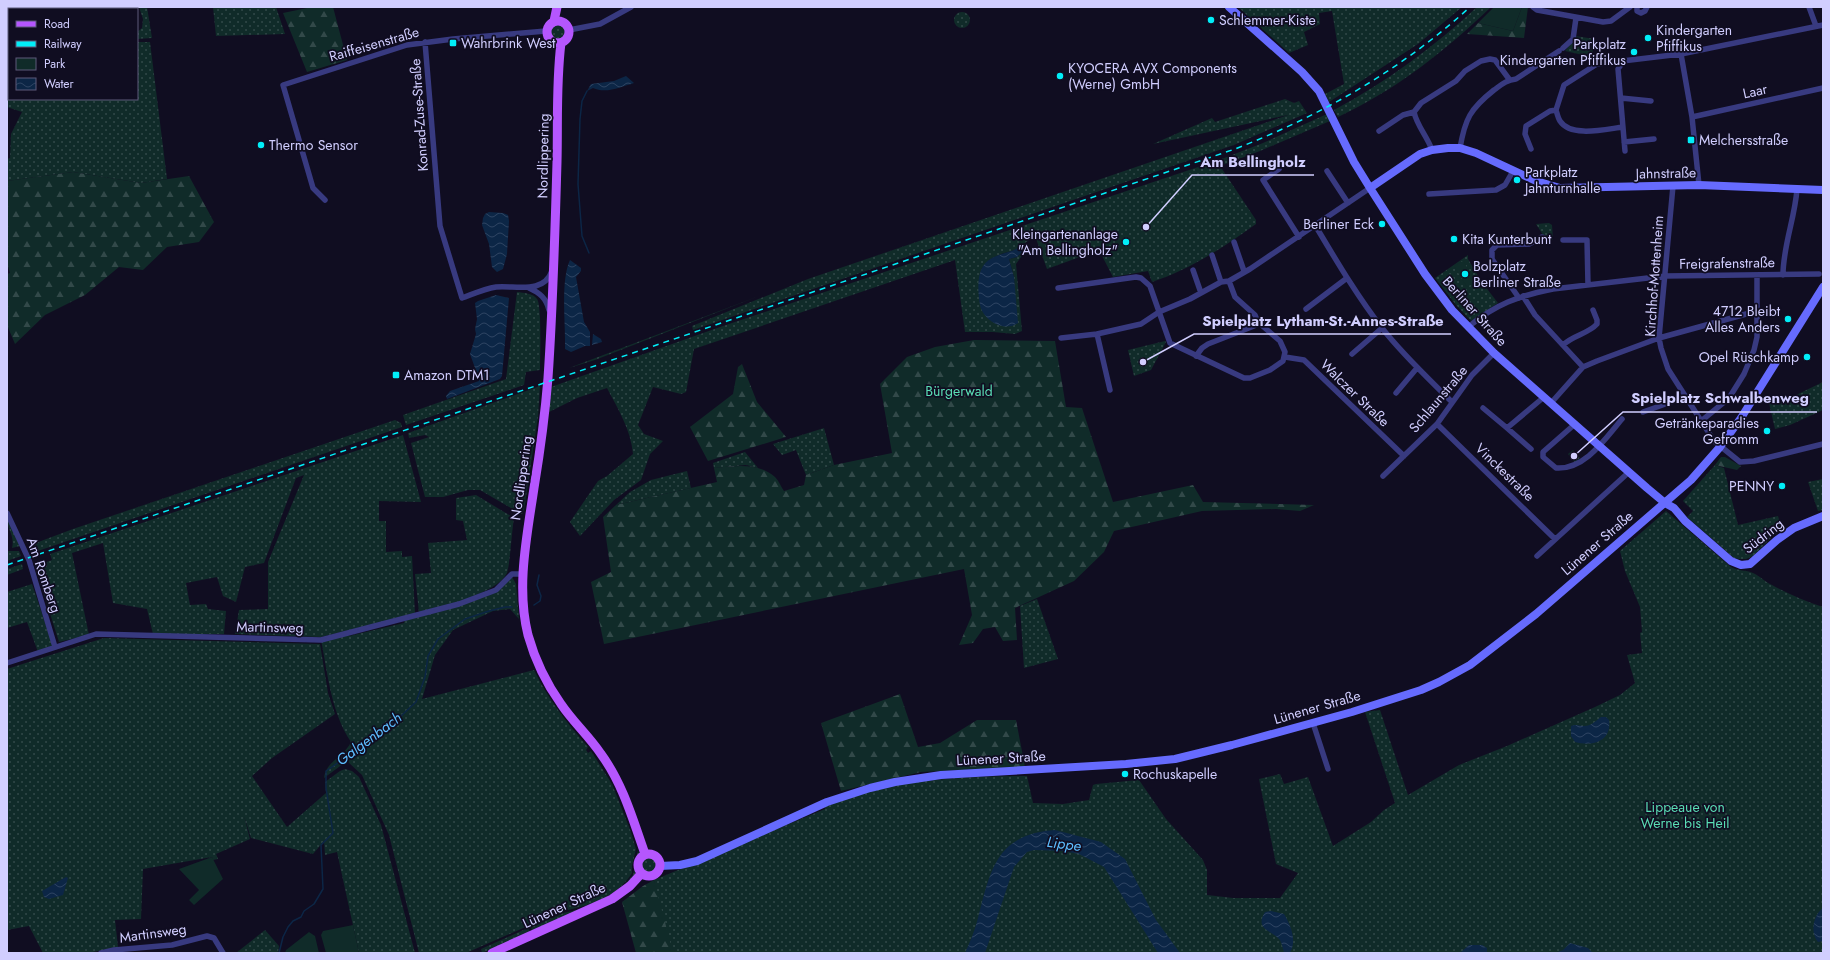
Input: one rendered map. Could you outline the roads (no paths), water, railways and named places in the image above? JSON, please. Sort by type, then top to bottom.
[{"type":"main road","points":[[557,21],[558,7]]},
{"type":"main road","name":"Berliner Straße","points":[[1229,7],[1302,72],[1319,91],[1354,162],[1430,281],[1452,310],[1494,353],[1665,503]]},
{"type":"main road","points":[[557,21],[567,25],[569,30],[568,38],[558,43],[548,38],[546,31],[550,24],[557,21]]},
{"type":"main road","name":"Nordlippering","points":[[558,43],[554,266],[551,319],[544,416],[525,546],[523,574],[524,616],[532,649],[539,668],[560,704],[601,754],[613,772],[626,799],[645,854]]},
{"type":"main road","name":"Jahnstraße","points":[[1370,188],[1412,159],[1432,150],[1460,148],[1484,156],[1540,183],[1560,188],[1699,185],[1823,190]]},
{"type":"main road","name":"Lünener Straße","points":[[660,866],[692,863],[826,802],[858,791],[895,782],[942,775],[1160,761],[1207,752],[1313,723],[1421,690],[1470,665],[1536,614],[1691,480],[1720,447],[1757,393],[1823,287]]},
{"type":"main road","name":"Südring","points":[[1665,503],[1674,508],[1730,561],[1737,564],[1746,565],[1750,564],[1777,540],[1794,528],[1823,516]]},
{"type":"main road","points":[[645,854],[651,854],[657,857],[660,866],[658,872],[653,876],[647,876],[641,874],[638,868],[638,861],[645,854]]},
{"type":"main road","name":"Lünener Straße","points":[[492,953],[612,899],[630,886],[641,874]]},
{"type":"street","points":[[569,30],[600,24],[631,7]]},
{"type":"street","points":[[1533,7],[1537,10],[1576,18],[1608,22],[1630,7]]},
{"type":"street","points":[[1637,7],[1637,11],[1641,13],[1645,11],[1647,7]]},
{"type":"street","points":[[1808,7],[1816,26]]},
{"type":"street","points":[[1460,148],[1464,125],[1478,102],[1509,80],[1516,79],[1561,50],[1573,39],[1576,18]]},
{"type":"street","points":[[1623,127],[1573,131],[1560,122],[1556,110],[1564,85],[1597,64],[1681,54],[1823,25]]},
{"type":"street","name":"Raiffeisenstraße","points":[[325,200],[313,188],[283,85],[407,45],[546,31]]},
{"type":"street","name":"Konrad-Zuse-Straße","points":[[425,42],[440,226],[462,298],[495,288],[529,288]]},
{"type":"street","points":[[1681,54],[1692,117],[1699,185]]},
{"type":"street","points":[[1379,131],[1403,115],[1414,112],[1422,103],[1456,81],[1465,71],[1481,61],[1490,59],[1495,60],[1509,80]]},
{"type":"street","points":[[1623,62],[1618,69],[1625,151]]},
{"type":"street","name":"Laar","points":[[1692,117],[1823,88]]},
{"type":"street","points":[[1621,98],[1651,101]]},
{"type":"street","points":[[1531,150],[1524,134],[1526,126],[1550,111],[1556,110]]},
{"type":"street","points":[[1414,112],[1416,122],[1429,142],[1432,150]]},
{"type":"street","points":[[1624,142],[1654,140]]},
{"type":"street","points":[[1279,169],[1263,180],[1299,236]]},
{"type":"street","points":[[1429,194],[1496,190],[1505,185],[1513,171]]},
{"type":"street","points":[[1327,172],[1348,203]]},
{"type":"street","name":"Kirchhof-Mottenheim","points":[[1673,186],[1659,338],[1668,369],[1714,441],[1735,459],[1745,463],[1823,444]]},
{"type":"street","points":[[1061,338],[1097,334],[1141,324],[1159,312],[1221,282],[1229,281],[1370,188]]},
{"type":"street","points":[[1783,275],[1783,261],[1795,210],[1797,189]]},
{"type":"street","points":[[1315,225],[1347,278],[1382,328],[1417,368],[1452,402]]},
{"type":"street","points":[[1547,239],[1542,237],[1530,244],[1497,245],[1492,250],[1492,259],[1536,315],[1583,367]]},
{"type":"street","points":[[1563,240],[1587,240],[1588,285]]},
{"type":"street","points":[[1234,242],[1244,272]]},
{"type":"street","points":[[1212,255],[1221,282]]},
{"type":"street","points":[[529,288],[546,281],[554,266]]},
{"type":"street","points":[[1193,270],[1201,293]]},
{"type":"street","name":"Freigrafenstraße","points":[[1468,327],[1496,306],[1521,297],[1553,289],[1665,276],[1819,274]]},
{"type":"street","points":[[1701,421],[1726,402],[1744,374],[1756,343],[1757,275]]},
{"type":"street","points":[[1058,288],[1136,277],[1141,278],[1150,286],[1170,342],[1238,376],[1250,378],[1279,365],[1285,357],[1285,352],[1280,341],[1264,325],[1258,322],[1255,315],[1235,296],[1229,281]]},
{"type":"street","points":[[1306,309],[1347,278]]},
{"type":"street","points":[[529,288],[539,292],[544,298],[551,319]]},
{"type":"street","points":[[1563,345],[1570,338],[1597,324],[1593,310]]},
{"type":"street","points":[[1551,403],[1583,367],[1659,338],[1757,311]]},
{"type":"street","points":[[1196,356],[1198,352],[1208,344],[1254,326],[1258,322]]},
{"type":"street","points":[[1352,354],[1382,328]]},
{"type":"street","points":[[1097,334],[1110,390]]},
{"type":"street","name":"Schlaunstraße","points":[[1383,476],[1437,424],[1472,375],[1494,353]]},
{"type":"street","name":"Walczer Straße","points":[[1285,357],[1304,360],[1404,456]]},
{"type":"street","points":[[1396,393],[1417,368]]},
{"type":"street","points":[[1507,428],[1544,397]]},
{"type":"street","points":[[1643,412],[1685,397]]},
{"type":"street","points":[[1483,408],[1531,449]]},
{"type":"street","points":[[1575,424],[1543,452],[1543,456],[1552,466],[1561,468],[1573,467],[1599,445],[1622,419]]},
{"type":"street","name":"Vinckestraße","points":[[1437,424],[1555,539]]},
{"type":"street","points":[[1537,556],[1628,472]]},
{"type":"street","name":"Am Romberg","points":[[7,513],[29,560],[55,647]]},
{"type":"street","name":"Martinsweg","points":[[7,663],[96,634],[321,640],[459,604],[496,590],[512,574],[523,574]]},
{"type":"street","points":[[1313,723],[1328,769]]},
{"type":"street","name":"Martinsweg","points":[[101,953],[114,950],[172,945],[206,936],[214,938],[224,953]]},
{"type":"water","points":[[626,76],[634,83],[614,89],[598,90],[593,88],[587,91],[591,84],[614,81]]},
{"type":"water","points":[[489,212],[508,215],[509,221],[507,254],[503,269],[497,272],[492,267],[489,244],[482,225],[485,214]]},
{"type":"water","points":[[1021,246],[1025,249],[1017,257],[1009,259],[1014,277],[1018,323],[1007,327],[1001,326],[985,316],[980,305],[978,291],[980,272],[985,263],[989,260]]},
{"type":"water","points":[[570,260],[581,268],[581,271],[576,277],[584,322],[590,332],[590,346],[585,346],[571,352],[565,349],[564,310],[565,277]]},
{"type":"water","points":[[496,295],[509,298],[502,376],[500,379],[447,399],[446,396],[450,391],[479,381],[470,354],[476,334],[475,329],[477,319],[475,303]]},
{"type":"water","points":[[593,334],[601,339],[602,342],[592,345]]},
{"type":"water","points":[[1601,717],[1606,717],[1609,720],[1609,727],[1604,738],[1600,741],[1588,744],[1575,742],[1571,736],[1571,726],[1589,725]]},
{"type":"water","name":"Lippe","points":[[1055,830],[1101,842],[1125,859],[1156,920],[1180,953],[1158,953],[1104,867],[1079,854],[1064,851],[1034,850],[1027,852],[1014,867],[985,953],[965,953],[971,940],[992,870],[1002,853],[1014,842],[1025,836],[1043,831]]},
{"type":"water","points":[[66,877],[68,878],[63,895],[49,899],[44,897],[42,891]]},
{"type":"water","points":[[1823,908],[1823,941],[1818,942],[1813,929],[1815,919]]},
{"type":"water","points":[[1271,911],[1284,914],[1289,923],[1293,938],[1290,953],[1284,953],[1280,940],[1263,926],[1262,918],[1265,912]]},
{"type":"water","points":[[1570,943],[1588,948],[1593,953],[1555,953],[1563,950]]},
{"type":"water","points":[[1469,945],[1482,945],[1487,948],[1487,953],[1460,953]]},
{"type":"waterway","points":[[587,91],[582,101],[580,119],[578,184],[582,236],[589,253]]},
{"type":"waterway","name":"Galgenbach","points":[[534,605],[540,601],[541,596],[537,585],[539,575]]},
{"type":"waterway","name":"Galgenbach","points":[[279,953],[283,937],[288,927],[293,921],[301,917],[304,911],[314,904],[323,889],[321,845],[333,833],[326,788],[326,771],[386,730],[416,702],[425,677],[428,656],[438,639],[465,619],[489,611],[512,607]]},
{"type":"railway","points":[[7,565],[1235,149],[1299,121],[1359,89],[1416,51],[1444,30],[1470,7]]},
{"type":"place","name":"Schlemmer-Kiste","points":[[1211,20]]},
{"type":"place","name":"Kindergarten Pfiffikus","points":[[1648,38]]},
{"type":"place","name":"Wahrbrink West","points":[[453,43]]},
{"type":"place","name":"Parkplatz Kindergarten Pfiffikus","points":[[1634,52]]},
{"type":"place","name":"KYOCERA AVX Components (Werne) GmbH","points":[[1060,76]]},
{"type":"place","name":"Melchersstraße","points":[[1691,140]]},
{"type":"place","name":"Thermo Sensor","points":[[261,145]]},
{"type":"place","name":"Parkplatz Jahnturnhalle","points":[[1517,180]]},
{"type":"place","name":"Berliner Eck","points":[[1382,224]]},
{"type":"place","name":"Am Bellingholz","points":[[1146,227]]},
{"type":"place","name":"Kita Kunterbunt","points":[[1454,239]]},
{"type":"place","name":"Kleingartenanlage \"Am Bellingholz\"","points":[[1126,242]]},
{"type":"place","name":"Bolzplatz Berliner Straße","points":[[1465,274]]},
{"type":"place","name":"4712 Bleibt Alles Anders","points":[[1788,319]]},
{"type":"place","name":"Opel Rüschkamp","points":[[1807,357]]},
{"type":"place","name":"Spielplatz Lytham-St.-Annes-Straße","points":[[1143,362]]},
{"type":"place","name":"Amazon DTM1","points":[[396,375]]},
{"type":"place","name":"Getränkeparadies Gefromm","points":[[1767,431]]},
{"type":"place","name":"Spielplatz Schwalbenweg","points":[[1574,456]]},
{"type":"place","name":"PENNY","points":[[1782,486]]},
{"type":"place","name":"Rochuskapelle","points":[[1125,774]]},
{"type":"park label","name":"Bürgerwald","points":[[959,391]]},
{"type":"park label","name":"Lippeaue von Werne bis Heil","points":[[1685,816]]}]
